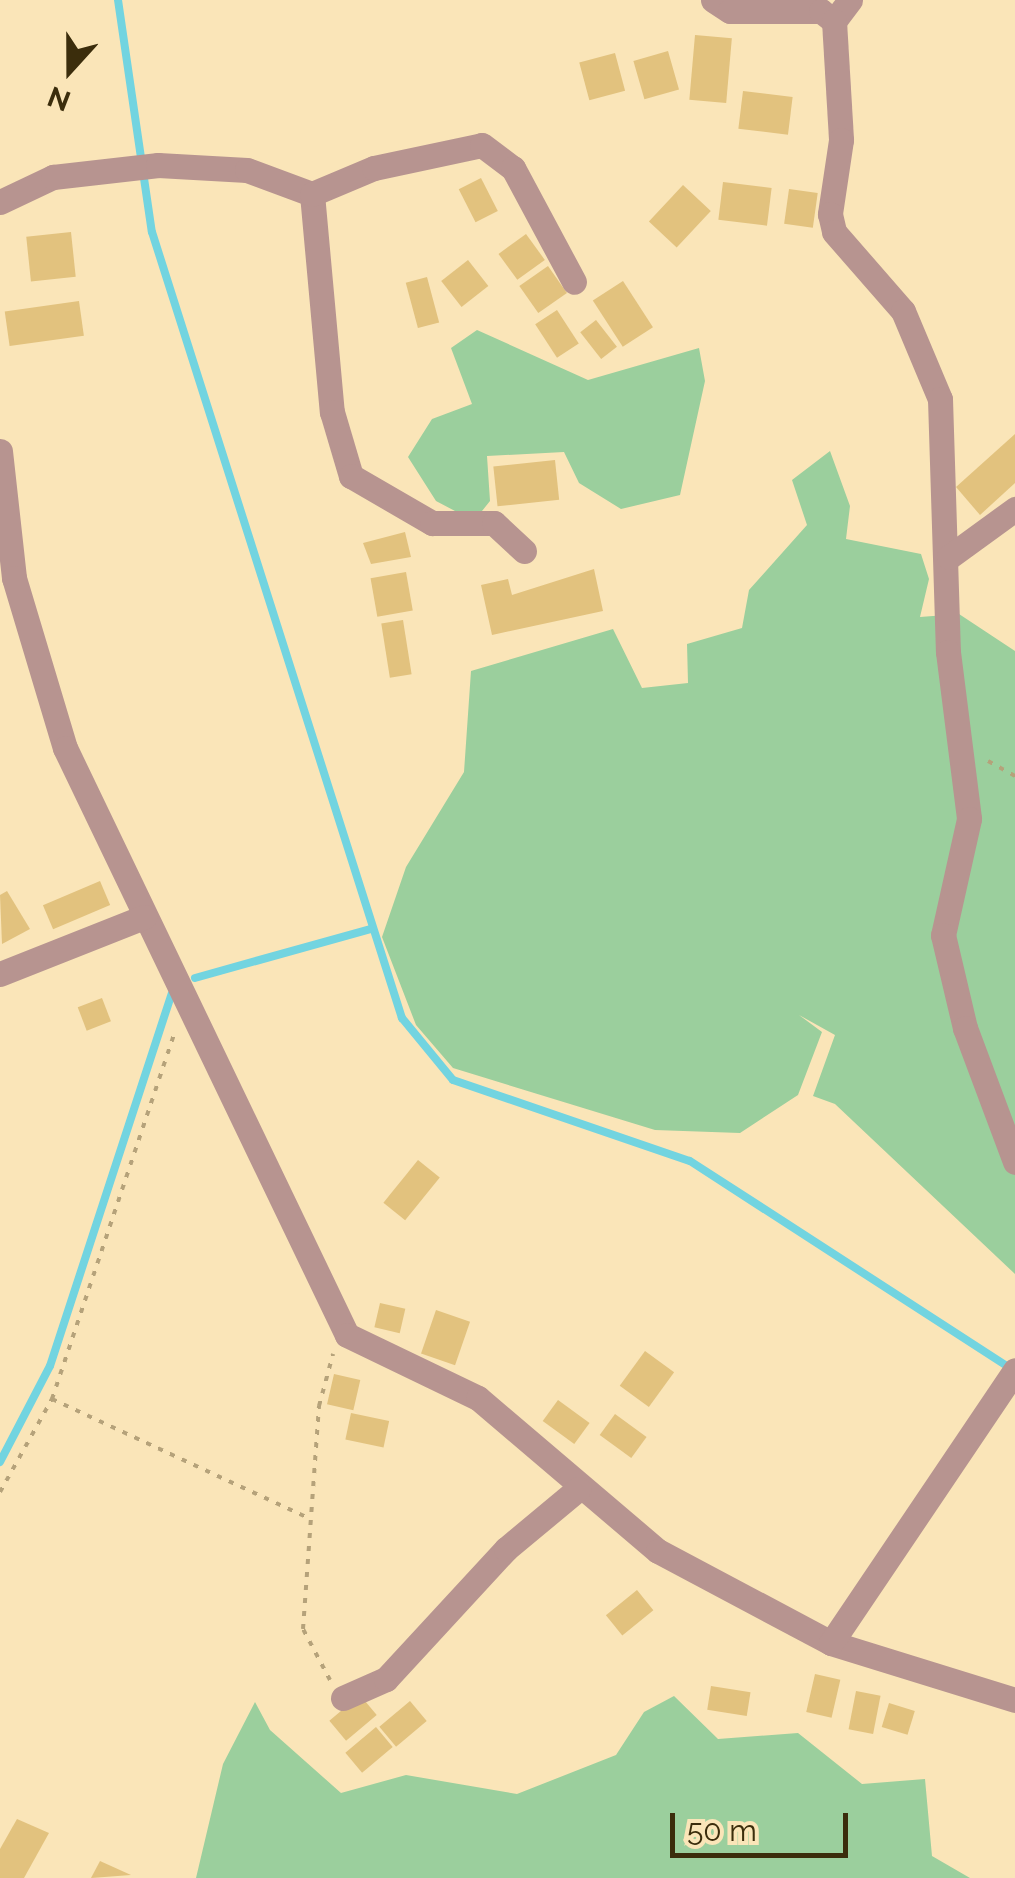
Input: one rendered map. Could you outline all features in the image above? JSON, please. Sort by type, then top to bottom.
[{"type":"street","points":[[713,0],[730,11],[842,10],[834,232],[903,311],[940,398],[950,557],[948,652],[967,750],[969,818],[943,936],[965,1028],[1015,1162]]},
{"type":"street","points":[[0,202],[53,177],[158,165],[247,170],[312,194],[374,168],[482,146],[513,168],[574,282]]},
{"type":"street","points":[[312,194],[332,412],[351,476],[432,523],[494,523],[524,551]]},
{"type":"street","points":[[0,451],[14,578],[65,748],[347,1336],[478,1398],[578,1489],[658,1550],[832,1643],[1015,1700]]},
{"type":"street","points":[[950,557],[1015,509]]},
{"type":"street","points":[[0,974],[144,917]]},
{"type":"street","points":[[832,1643],[1015,1370]]},
{"type":"street","points":[[343,1698],[386,1679],[506,1549],[578,1489]]},
{"type":"path","points":[[967,750],[1015,776]]},
{"type":"path","points":[[0,1492],[52,1400],[180,1015],[192,1006]]},
{"type":"path","points":[[343,1698],[303,1629],[318,1406],[336,1344],[347,1336]]},
{"type":"path","points":[[52,1400],[310,1519]]},
{"type":"green space","points":[[477,330],[588,380],[699,348],[705,381],[680,495],[621,509],[579,483],[564,452],[487,456],[490,501],[474,521],[436,501],[408,457],[432,419],[472,404],[451,348]]},
{"type":"green space","points":[[830,451],[850,506],[846,539],[921,554],[929,579],[920,617],[959,614],[1015,651],[1015,1274],[835,1104],[813,1096],[835,1035],[799,1015],[822,1032],[798,1095],[740,1133],[655,1130],[453,1068],[416,1025],[382,937],[406,867],[464,772],[471,671],[613,629],[642,688],[688,683],[687,644],[742,628],[749,590],[807,525],[792,480]]},
{"type":"green space","points":[[674,1696],[718,1739],[798,1733],[862,1784],[925,1779],[932,1856],[970,1878],[196,1878],[223,1764],[255,1702],[270,1730],[341,1793],[406,1775],[517,1794],[616,1755],[644,1712]]},
{"type":"building","points":[[695,35],[732,38],[726,103],[689,100]]},
{"type":"building","points":[[668,51],[679,89],[644,99],[633,61]]},
{"type":"building","points":[[615,53],[625,91],[589,100],[579,63]]},
{"type":"building","points":[[743,91],[793,97],[788,135],[738,129]]},
{"type":"building","points":[[481,178],[498,211],[476,222],[459,189]]},
{"type":"building","points":[[723,182],[772,188],[767,226],[718,220]]},
{"type":"building","points":[[683,185],[711,211],[677,247],[649,222]]},
{"type":"building","points":[[789,189],[818,193],[813,228],[784,224]]},
{"type":"building","points":[[71,232],[76,277],[31,281],[26,237]]},
{"type":"building","points":[[526,234],[545,260],[517,280],[498,254]]},
{"type":"building","points":[[468,260],[488,286],[462,307],[441,281]]},
{"type":"building","points":[[548,266],[567,293],[538,313],[519,286]]},
{"type":"building","points":[[427,277],[439,322],[418,328],[406,283]]},
{"type":"building","points":[[623,281],[653,327],[623,347],[593,301]]},
{"type":"building","points":[[79,301],[84,336],[10,346],[5,311]]},
{"type":"building","points":[[557,310],[579,344],[557,358],[535,324]]},
{"type":"building","points":[[596,320],[617,347],[601,359],[580,332]]},
{"type":"building","points":[[1015,434],[1015,483],[980,515],[956,487]]},
{"type":"building","points":[[555,460],[559,500],[498,506],[493,466]]},
{"type":"building","points":[[405,532],[411,557],[371,564],[363,543]]},
{"type":"building","points":[[594,569],[603,611],[492,635],[481,585],[508,579],[512,595]]},
{"type":"building","points":[[406,572],[413,610],[377,617],[371,578]]},
{"type":"building","points":[[403,620],[412,674],[390,678],[381,623]]},
{"type":"building","points":[[100,881],[110,905],[53,929],[43,905]]},
{"type":"building","points":[[7,891],[30,929],[2,944],[0,895]]},
{"type":"building","points":[[102,998],[111,1021],[87,1031],[78,1007]]},
{"type":"building","points":[[418,1160],[440,1178],[405,1220],[383,1203]]},
{"type":"building","points":[[380,1303],[405,1309],[400,1333],[374,1327]]},
{"type":"building","points":[[436,1310],[470,1322],[455,1365],[421,1353]]},
{"type":"building","points":[[645,1351],[674,1372],[649,1407],[620,1386]]},
{"type":"building","points":[[334,1374],[360,1380],[353,1410],[327,1404]]},
{"type":"building","points":[[558,1400],[590,1423],[574,1444],[543,1421]]},
{"type":"building","points":[[351,1413],[389,1421],[384,1448],[345,1439]]},
{"type":"building","points":[[615,1414],[647,1437],[631,1458],[600,1435]]},
{"type":"building","points":[[637,1590],[653,1610],[622,1635],[606,1615]]},
{"type":"building","points":[[815,1674],[840,1680],[832,1718],[806,1712]]},
{"type":"building","points":[[711,1686],[751,1692],[747,1716],[707,1710]]},
{"type":"building","points":[[856,1691],[881,1696],[873,1734],[849,1729]]},
{"type":"building","points":[[360,1695],[377,1715],[346,1741],[329,1721]]},
{"type":"building","points":[[410,1701],[427,1721],[396,1747],[379,1727]]},
{"type":"building","points":[[889,1703],[915,1711],[908,1735],[882,1727]]},
{"type":"building","points":[[376,1727],[393,1747],[362,1773],[345,1753]]},
{"type":"building","points":[[17,1819],[49,1833],[24,1878],[0,1878],[0,1849]]},
{"type":"building","points":[[100,1861],[131,1875],[91,1878]]},
{"type":"waterway","points":[[118,0],[152,232],[402,1018],[453,1080],[690,1161],[1011,1369]]},
{"type":"waterway","points":[[195,978],[370,929]]},
{"type":"waterway","points":[[0,1462],[50,1366],[172,993]]}]
